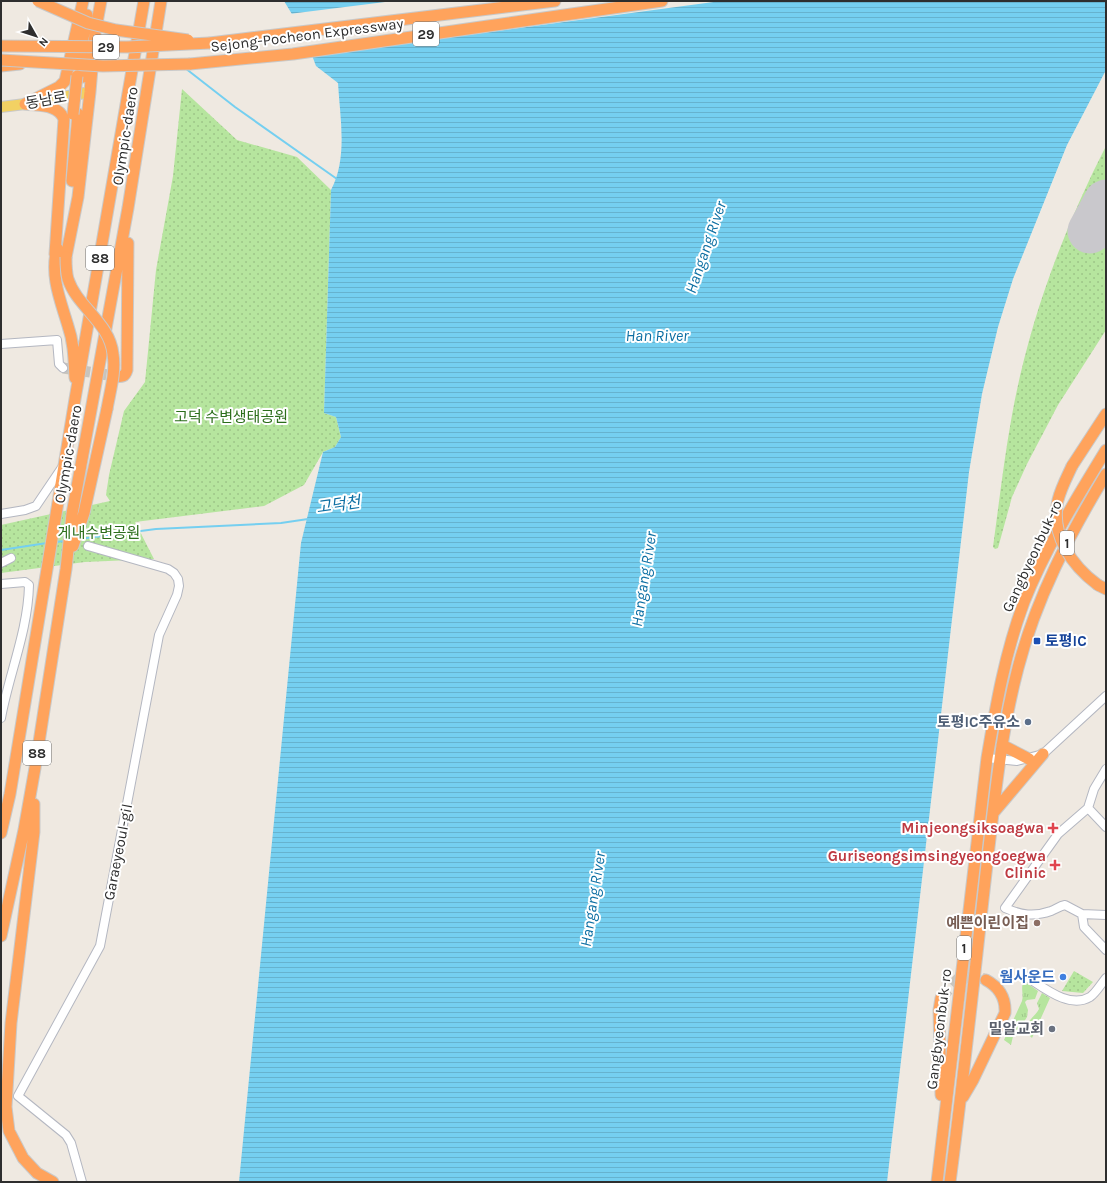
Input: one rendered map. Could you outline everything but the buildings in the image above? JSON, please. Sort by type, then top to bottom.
[{"type":"highway","points":[[38,1],[88,23],[116,30],[210,44]]},
{"type":"highway","points":[[25,104],[59,87],[65,81],[83,1]]},
{"type":"highway","points":[[75,399],[73,347],[56,289],[89,1]]},
{"type":"highway","points":[[80,76],[95,1]]},
{"type":"highway","points":[[60,256],[78,197],[95,32],[101,1]]},
{"type":"highway","name":"Olympic-daero","points":[[1,833],[10,794],[66,462],[75,399],[144,1]]},
{"type":"highway","name":"Olympic-daero","points":[[1,936],[24,830],[35,768],[66,569],[72,514],[128,208],[161,1]]},
{"type":"highway","name":"Sejong-Pocheon Expressway","points":[[1,46],[127,47],[210,44],[555,1]]},
{"type":"highway","name":"Sejong-Pocheon Expressway","points":[[1,60],[104,66],[142,66],[235,60],[293,54],[662,1]]},
{"type":"highway","points":[[1,66],[43,62]]},
{"type":"highway","points":[[25,104],[54,108],[62,113],[64,119],[60,256],[67,278],[109,340],[113,354],[113,371],[107,409],[84,513],[66,569]]},
{"type":"highway","points":[[115,376],[122,377],[125,375],[128,367],[126,299],[128,208]]},
{"type":"highway","points":[[1102,587],[1075,565],[1067,553],[1058,528],[1058,502],[1072,466],[1106,414]]},
{"type":"highway","name":"Gangbyeonbuk-ro","points":[[937,1182],[987,758],[999,690],[1013,635],[1025,601],[1072,506],[1106,450]]},
{"type":"highway","name":"Gangbyeonbuk-ro","points":[[950,1182],[1000,759],[1018,668],[1035,615],[1060,555],[1106,474]]},
{"type":"highway","points":[[1002,746],[1029,759]]},
{"type":"highway","points":[[994,812],[1043,754]]},
{"type":"highway","points":[[35,768],[34,832],[12,1023],[6,1107],[9,1131],[24,1158],[37,1173],[52,1182]]},
{"type":"highway","points":[[961,1099],[973,1080],[1005,1013],[1003,996],[998,988],[986,980]]},
{"type":"highway","points":[[941,998],[939,1022],[942,1138]]},
{"type":"main road","name":"동남로","points":[[1,107],[90,92]]},
{"type":"street","points":[[1,344],[57,340],[59,364],[63,368]]},
{"type":"street","points":[[1,514],[25,510],[36,506],[66,462]]},
{"type":"street","name":"Garaeyeoul-gil","points":[[82,1182],[71,1144],[66,1135],[18,1096],[100,946],[159,635],[177,595],[179,586],[178,579],[168,568],[88,546]]},
{"type":"street","points":[[1,563],[11,558]]},
{"type":"street","points":[[1,584],[19,581],[25,582],[29,585],[21,638],[8,680],[1,718]]},
{"type":"street","points":[[987,758],[1018,761],[1043,754],[1106,696]]},
{"type":"street","points":[[1106,769],[1094,789],[1088,808],[1058,834],[1016,890],[1005,908],[1020,914],[1031,916],[1049,912],[1065,905],[1082,914],[1106,915]]},
{"type":"street","points":[[1088,808],[1106,827]]},
{"type":"street","points":[[1082,914],[1084,927],[1106,950]]},
{"type":"street","points":[[1022,974],[1063,998],[1078,1001],[1093,994],[1106,978]]},
{"type":"green space","name":"고덕 수변생태공원","points":[[182,89],[237,140],[297,157],[331,190],[324,413],[336,417],[341,437],[335,447],[323,452],[304,485],[264,506],[135,522],[154,559],[85,562],[1,573],[1,525],[110,501],[106,495],[109,475],[124,411],[145,382],[156,270],[173,176]]},
{"type":"green space","points":[[1106,146],[1106,330],[1058,405],[1027,464],[1012,497],[998,548],[995,549],[993,547],[1009,432],[1019,380],[1028,345],[1049,277],[1062,243],[1090,178]]},
{"type":"green space","points":[[1074,971],[1093,982],[1083,993],[1062,991]]},
{"type":"green space","points":[[1024,981],[1038,991],[1035,999],[1027,1000],[1025,1002],[1028,1010],[1027,1017],[1022,1025],[1014,1032],[1011,1045],[1004,1040],[1022,1001],[1022,986]]},
{"type":"green space","points":[[1042,993],[1050,998],[1032,1038],[1026,1032],[1026,1028],[1039,1009],[1037,1003]]},
{"type":"water","name":"Han River","points":[[284,1],[1106,1],[1106,70],[1067,145],[1013,279],[998,327],[982,394],[969,472],[887,1182],[239,1182],[301,543],[323,452],[335,447],[341,437],[336,417],[324,413],[331,190],[340,165],[342,138],[338,83],[316,66],[304,34]]},
{"type":"pier","points":[[393,1],[721,1],[310,56],[302,35],[289,14]]},
{"type":"waterway","points":[[185,68],[235,107],[337,179]]},
{"type":"waterway","name":"고덕천","points":[[79,539],[156,529],[281,523],[308,519]]},
{"type":"waterway","name":"고덕천","points":[[56,542],[65,541]]},
{"type":"waterway","name":"고덕천","points":[[1,550],[47,543]]},
{"type":"runway","points":[[1090,231],[1106,202]]},
{"type":"tunnel","points":[[63,368],[115,376]]},
{"type":"tunnel","points":[[941,998],[958,979],[977,976],[986,980]]},
{"type":"place","name":"토평IC","points":[[1037,641]]},
{"type":"place","name":"토평IC주유소","points":[[1028,722]]},
{"type":"place","name":"Minjeongsiksoagwa","points":[[1053,828]]},
{"type":"place","name":"Guriseongsimsingyeongoegwa Clinic","points":[[1055,865]]},
{"type":"place","name":"예쁜이린이집","points":[[1037,923]]},
{"type":"place","name":"웜사운드","points":[[1063,977]]},
{"type":"place","name":"밀알교회","points":[[1052,1029]]},
{"type":"water label","name":"Hangang River","points":[[705,247]]},
{"type":"water label","name":"Hangang River","points":[[643,579]]},
{"type":"water label","name":"Hangang River","points":[[592,899]]},
{"type":"park label","name":"게내수변공원","points":[[99,533]]}]
